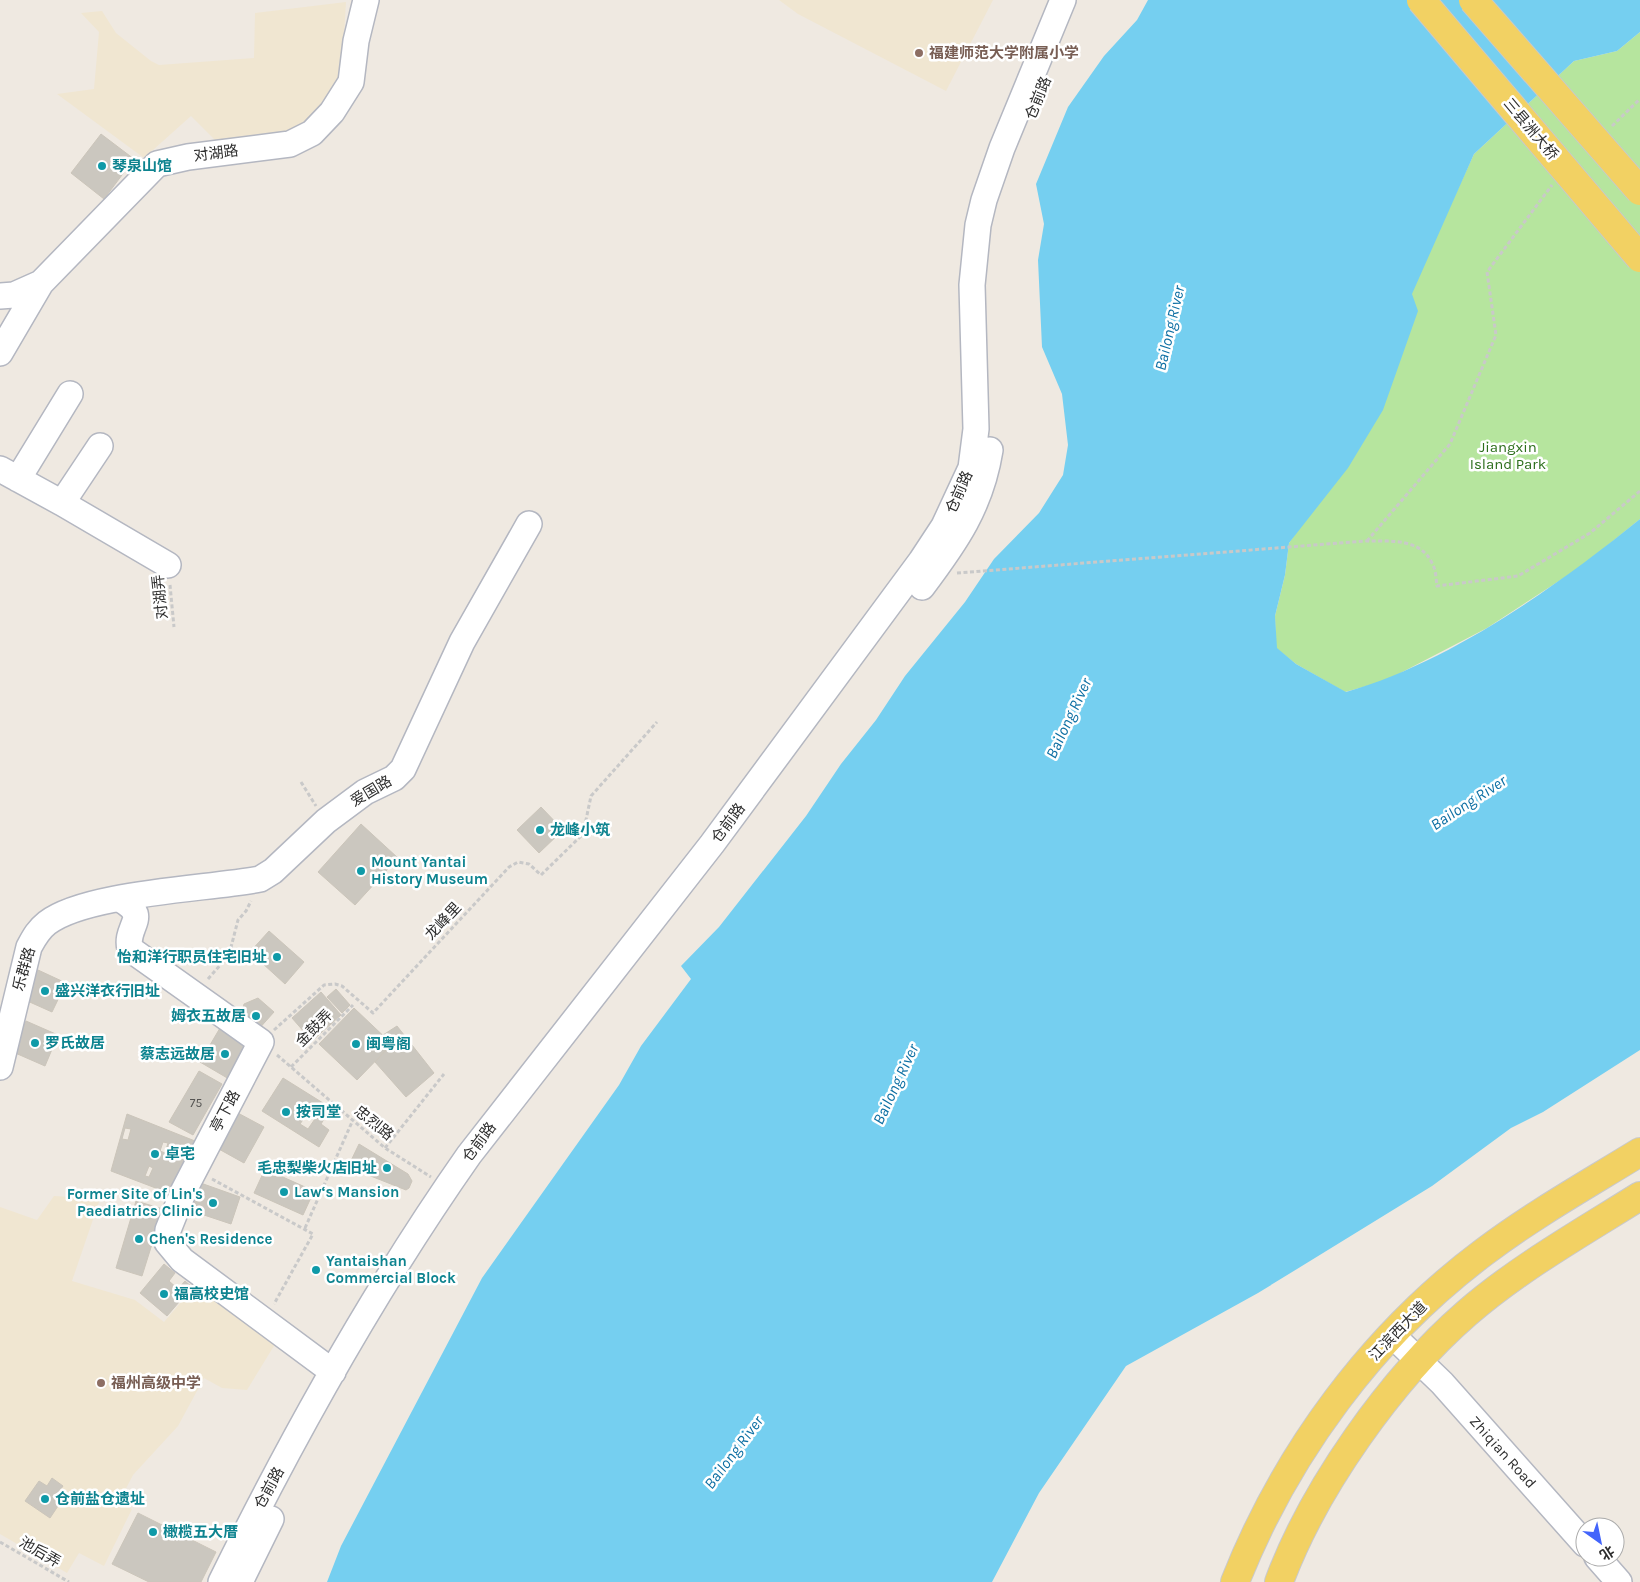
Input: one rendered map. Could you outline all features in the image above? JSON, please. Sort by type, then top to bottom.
[{"type":"main road","name":"三县洲大桥","points":[[1421,0],[1640,258]]},
{"type":"main road","points":[[1473,0],[1640,191]]},
{"type":"main road","name":"江滨西大道","points":[[1235,1582],[1262,1522],[1304,1447],[1354,1377],[1392,1335],[1449,1280],[1484,1252],[1640,1152]]},
{"type":"main road","points":[[1279,1582],[1302,1528],[1343,1459],[1385,1401],[1419,1361],[1466,1314],[1487,1297],[1535,1263],[1640,1196]]},
{"type":"street","name":"对湖路","points":[[0,354],[41,283],[157,164],[188,157],[290,144],[312,133],[336,106],[351,82],[356,40],[366,0]]},
{"type":"street","name":"仓前路","points":[[220,1582],[255,1513],[333,1372],[421,1225],[469,1155],[712,844],[944,526],[971,468],[976,429],[972,285],[978,225],[984,200],[1002,148],[1063,0]]},
{"type":"street","name":"仓前路","points":[[240,1582],[345,1380],[443,1211],[460,1186],[502,1129],[722,851],[932,575],[959,536],[978,501],[983,483],[992,428],[988,322],[989,275],[999,197],[1076,0]]},
{"type":"street","points":[[0,296],[14,296],[41,283]]},
{"type":"street","points":[[70,394],[9,474],[168,565]]},
{"type":"street","points":[[62,503],[100,446]]},
{"type":"street","name":"爱国路","points":[[120,899],[255,880],[273,871],[326,821],[365,792],[394,778],[403,769],[462,642],[529,524]]},
{"type":"street","points":[[120,899],[133,908],[136,914],[137,920],[129,940],[130,948],[261,1042]]},
{"type":"street","name":"乐群路","points":[[0,1067],[24,964],[36,934],[58,916],[74,910],[120,899]]},
{"type":"street","name":"亭下路","points":[[261,1042],[184,1190],[167,1237],[170,1248],[182,1260],[333,1372]]},
{"type":"street","name":"Zhiqian Road","points":[[1392,1335],[1419,1361],[1575,1533]]},
{"type":"street","points":[[1606,1567],[1619,1582]]},
{"type":"path","points":[[1608,131],[1640,100]]},
{"type":"path","points":[[1366,541],[1450,444],[1496,335],[1487,272],[1558,179]]},
{"type":"path","points":[[932,575],[1366,541],[1398,541],[1422,548],[1433,564],[1437,586],[1518,576],[1590,533],[1640,491]]},
{"type":"path","name":"对湖弄","points":[[168,565],[174,627]]},
{"type":"path","name":"龙峰里","points":[[261,1042],[324,985],[335,984],[342,986],[373,1013],[509,867],[518,862],[523,862],[540,875],[583,834],[591,796],[657,722]]},
{"type":"path","points":[[300,782],[326,821]]},
{"type":"path","points":[[195,995],[229,955],[238,920],[246,911],[251,900],[255,880]]},
{"type":"path","name":"金鼓弄","points":[[291,1067],[353,1006]]},
{"type":"path","name":"忠烈路","points":[[261,1042],[352,1122],[385,1148],[431,1177]]},
{"type":"path","points":[[385,1148],[444,1074]]},
{"type":"path","points":[[305,1228],[352,1122]]},
{"type":"path","points":[[222,1183],[314,1234],[265,1321]]},
{"type":"path","name":"池后弄","points":[[0,1542],[69,1582]]},
{"type":"shaded area","name":"福建师范大学附属小学","points":[[779,0],[993,0],[946,91],[798,14]]},
{"type":"shaded area","points":[[346,2],[342,69],[332,94],[312,117],[288,135],[221,146],[191,116],[144,158],[57,94],[94,89],[99,32],[81,13],[102,11],[116,33],[151,61],[159,65],[254,58],[255,13]]},
{"type":"shaded area","name":"福州高级中学","points":[[54,1196],[100,1199],[72,1281],[135,1300],[164,1322],[194,1287],[277,1341],[247,1390],[222,1388],[204,1378],[178,1426],[133,1475],[119,1502],[132,1509],[104,1566],[79,1553],[67,1573],[0,1534],[0,1207],[37,1220]]},
{"type":"green space","name":"Jiangxin Island Park","points":[[1640,32],[1640,519],[1582,566],[1487,628],[1385,681],[1345,692],[1296,664],[1276,648],[1275,616],[1285,575],[1289,543],[1308,516],[1474,154],[1574,61],[1617,51]]},
{"type":"water","name":"Bailong River","points":[[1148,0],[1640,0],[1640,32],[1617,51],[1574,61],[1474,154],[1412,294],[1418,311],[1383,410],[1348,468],[1289,543],[1285,575],[1275,616],[1277,648],[1296,664],[1346,692],[1385,679],[1463,642],[1537,596],[1608,545],[1640,519],[1640,1050],[1543,1112],[1511,1128],[1432,1186],[1258,1293],[1126,1366],[1039,1493],[992,1582],[327,1582],[341,1546],[482,1278],[619,1085],[641,1046],[691,979],[681,966],[719,927],[806,816],[841,764],[876,720],[905,676],[965,602],[994,559],[1039,513],[1063,475],[1068,445],[1062,394],[1042,347],[1038,260],[1044,224],[1036,184],[1068,107],[1104,56],[1137,20]]},
{"type":"building","name":"琴泉山馆","points":[[101,134],[134,159],[104,199],[71,173]]},
{"type":"building","name":"龙峰小筑","points":[[541,807],[563,830],[539,853],[517,830]]},
{"type":"building","points":[[361,824],[398,858],[355,905],[318,872]]},
{"type":"building","name":"怡和洋行职员住宅旧址","points":[[269,931],[304,962],[285,984],[250,952]]},
{"type":"building","name":"盛兴洋衣行旧址","points":[[38,970],[66,983],[52,1012],[23,999]]},
{"type":"building","points":[[336,989],[350,1005],[342,1013],[327,997]]},
{"type":"building","points":[[321,992],[341,1015],[312,1041],[292,1018]]},
{"type":"building","name":"姆衣五故居","points":[[258,998],[274,1012],[257,1031],[240,1020],[244,1004]]},
{"type":"building","name":"闽粤阁","points":[[354,1008],[392,1044],[357,1080],[319,1044]]},
{"type":"building","name":"罗氏故居","points":[[26,1021],[58,1035],[45,1066],[13,1052]]},
{"type":"building","points":[[397,1026],[434,1073],[406,1097],[375,1062],[392,1044],[383,1035]]},
{"type":"building","name":"蔡志远故居","points":[[220,1028],[250,1046],[229,1079],[200,1062]]},
{"type":"building","points":[[199,1071],[222,1084],[193,1135],[169,1122]]},
{"type":"building","name":"按司堂","points":[[283,1078],[331,1108],[321,1124],[329,1130],[319,1147],[262,1111]],"holes":[[[311,1108],[319,1113],[308,1129],[300,1124]]]},
{"type":"building","points":[[236,1112],[264,1127],[244,1163],[217,1148]]},
{"type":"building","name":"卓宅","points":[[127,1114],[200,1143],[174,1195],[111,1171]],"holes":[[[125,1128],[131,1129],[128,1140],[122,1139]],[[163,1142],[168,1143],[165,1153],[160,1151]],[[149,1166],[153,1168],[149,1177],[145,1176]]]},
{"type":"building","points":[[359,1144],[408,1174],[412,1181],[409,1188],[406,1190],[348,1167]]},
{"type":"building","name":"Law‘s Mansion","points":[[265,1169],[314,1191],[303,1215],[254,1193]]},
{"type":"building","name":"Former Site of Lin's Paediatrics Clinic","points":[[195,1181],[240,1197],[231,1224],[186,1209]]},
{"type":"building","name":"Chen's Residence","points":[[136,1201],[163,1209],[142,1276],[116,1268]]},
{"type":"building","points":[[164,1264],[175,1273],[169,1281],[178,1289],[185,1281],[192,1287],[167,1316],[140,1293]]},
{"type":"building","name":"仓前盐仓遗址","points":[[52,1478],[63,1486],[58,1493],[64,1497],[50,1518],[25,1501],[39,1481],[47,1486]]},
{"type":"building","name":"橄榄五大厝","points":[[138,1513],[216,1552],[201,1582],[149,1582],[112,1564]]},
{"type":"place","name":"福建师范大学附属小学","points":[[919,53]]},
{"type":"place","name":"琴泉山馆","points":[[102,166]]},
{"type":"place","name":"龙峰小筑","points":[[540,830]]},
{"type":"place","name":"Mount Yantai History Museum","points":[[361,871]]},
{"type":"place","name":"怡和洋行职员住宅旧址","points":[[277,957]]},
{"type":"place","name":"盛兴洋衣行旧址","points":[[45,991]]},
{"type":"place","name":"姆衣五故居","points":[[256,1016]]},
{"type":"place","name":"罗氏故居","points":[[35,1043]]},
{"type":"place","name":"闽粤阁","points":[[356,1044]]},
{"type":"place","name":"蔡志远故居","points":[[225,1054]]},
{"type":"place","name":"按司堂","points":[[286,1112]]},
{"type":"place","name":"卓宅","points":[[155,1154]]},
{"type":"place","name":"毛忠梨柴火店旧址","points":[[387,1168]]},
{"type":"place","name":"Law‘s Mansion","points":[[284,1192]]},
{"type":"place","name":"Former Site of Lin's Paediatrics Clinic","points":[[213,1203]]},
{"type":"place","name":"Chen's Residence","points":[[139,1239]]},
{"type":"place","name":"Yantaishan Commercial Block","points":[[316,1270]]},
{"type":"place","name":"福高校史馆","points":[[164,1294]]},
{"type":"place","name":"福州高级中学","points":[[101,1383]]},
{"type":"place","name":"仓前盐仓遗址","points":[[45,1499]]},
{"type":"place","name":"橄榄五大厝","points":[[153,1532]]}]
